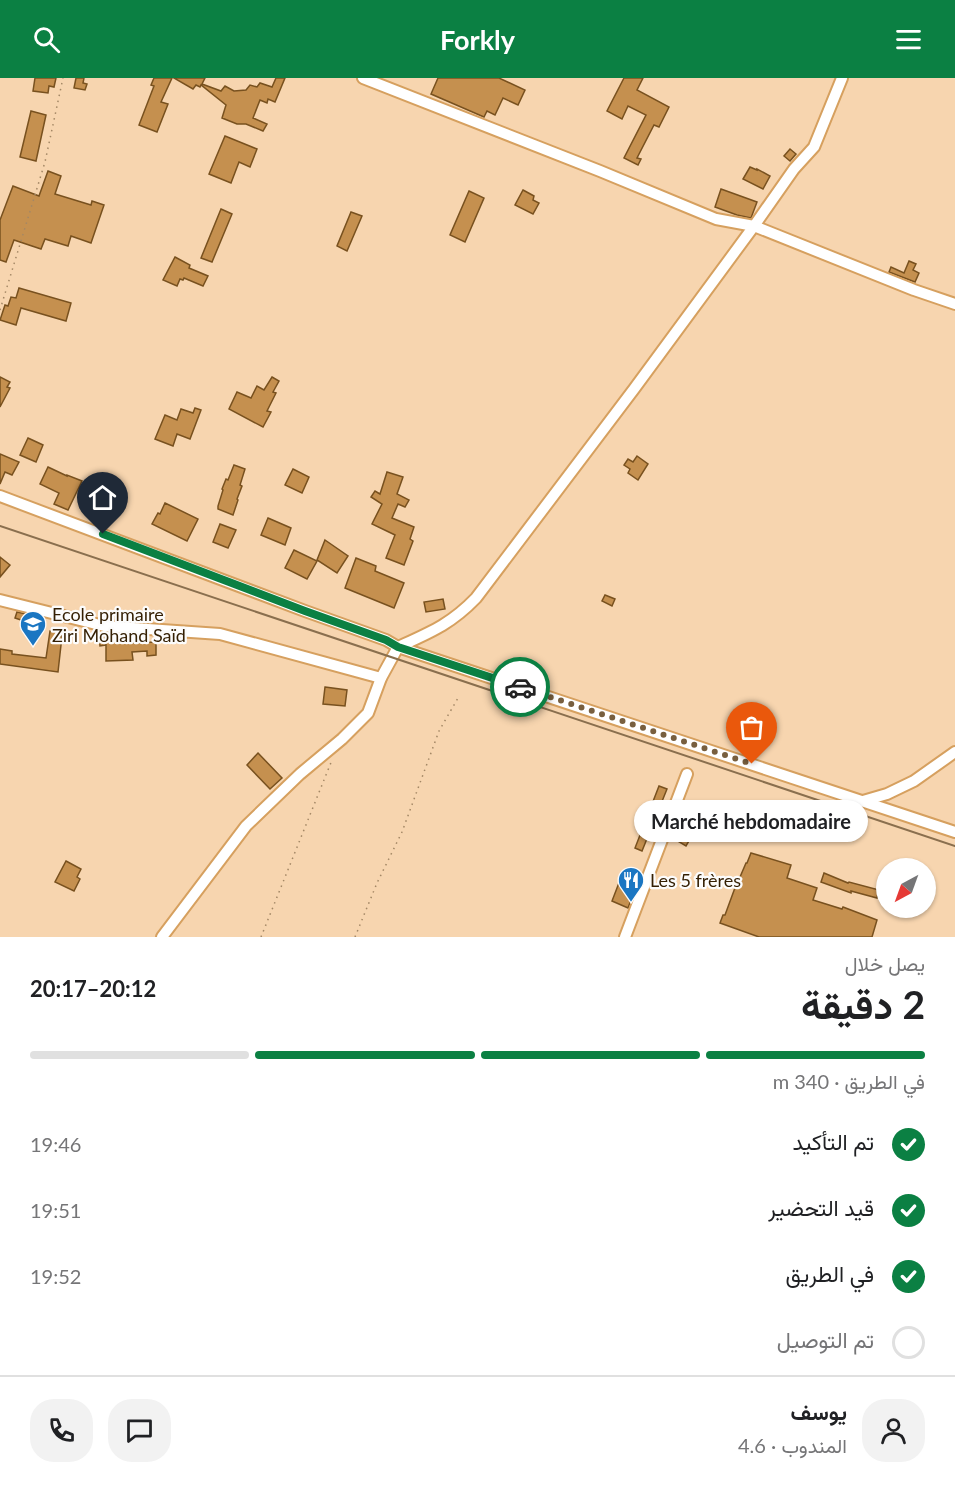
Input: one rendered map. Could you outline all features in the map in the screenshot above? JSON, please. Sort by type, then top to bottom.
[{"type":"street","points":[[363,78],[716,219],[754,226],[955,304]]},
{"type":"street","points":[[162,937],[246,826],[368,713],[381,678],[398,647],[439,629],[461,614],[476,598],[634,389],[794,169],[814,147],[842,78]]},
{"type":"street","points":[[0,496],[386,640],[398,647],[955,832]]},
{"type":"street","points":[[0,600],[104,626],[220,634],[381,678]]},
{"type":"street","points":[[862,801],[887,794],[914,781],[955,752]]},
{"type":"street","points":[[625,937],[687,774]]},
{"type":"path","points":[[0,310],[45,162],[63,78]]},
{"type":"path","points":[[355,937],[377,883],[402,832],[439,731],[458,698]]},
{"type":"path","points":[[261,937],[331,763],[334,746]]},
{"type":"building","points":[[35,78],[56,78],[54,87],[49,86],[48,93],[33,91]]},
{"type":"building","points":[[76,78],[84,78],[83,83],[87,84],[85,90],[74,88]]},
{"type":"building","points":[[154,78],[172,78],[161,102],[168,104],[157,132],[139,125],[154,86],[151,85]]},
{"type":"building","points":[[174,78],[205,78],[202,84],[221,91],[225,86],[234,91],[246,90],[250,85],[257,87],[260,83],[272,87],[276,78],[285,78],[275,102],[268,99],[267,103],[260,100],[253,118],[267,124],[263,131],[222,118],[226,105],[201,85],[200,87],[196,85],[193,89]]},
{"type":"building","points":[[438,78],[499,78],[525,90],[518,105],[503,98],[495,115],[487,111],[484,117],[431,94]]},
{"type":"building","points":[[624,78],[643,78],[637,90],[669,107],[659,127],[654,125],[637,158],[641,159],[638,165],[624,158],[646,115],[628,106],[622,119],[607,111]]},
{"type":"building","points":[[31,111],[46,115],[36,161],[20,157]]},
{"type":"building","points":[[225,136],[257,149],[250,167],[239,162],[231,183],[209,174]]},
{"type":"building","points":[[790,149],[796,154],[790,161],[784,156]]},
{"type":"building","points":[[750,167],[770,176],[763,189],[743,179]]},
{"type":"building","points":[[48,171],[61,176],[55,194],[91,205],[92,201],[104,205],[91,243],[71,236],[68,246],[45,239],[41,249],[14,240],[6,262],[0,260],[0,220],[13,186],[39,196]]},
{"type":"building","points":[[721,189],[757,202],[751,218],[715,207]]},
{"type":"building","points":[[523,190],[534,196],[533,200],[539,203],[533,214],[515,205]]},
{"type":"building","points":[[469,191],[484,198],[465,242],[450,235]]},
{"type":"building","points":[[221,209],[232,214],[212,262],[201,258]]},
{"type":"building","points":[[351,212],[362,216],[347,251],[337,246]]},
{"type":"building","points":[[175,257],[190,265],[189,268],[208,276],[203,286],[184,278],[180,279],[177,286],[163,280]]},
{"type":"building","points":[[909,261],[916,264],[913,270],[919,273],[915,282],[889,272],[891,267],[904,273]]},
{"type":"building","points":[[19,288],[71,303],[66,321],[21,308],[16,325],[0,320],[5,305],[8,306],[11,297],[16,298]]},
{"type":"building","points":[[0,377],[10,382],[7,387],[10,388],[0,407]]},
{"type":"building","points":[[272,377],[279,381],[267,411],[271,412],[263,427],[229,409],[237,392],[251,398],[257,386],[264,390]]},
{"type":"building","points":[[195,408],[201,410],[190,439],[177,434],[173,446],[155,439],[165,415],[177,420],[181,409],[193,413]]},
{"type":"building","points":[[28,438],[43,445],[36,462],[20,455]]},
{"type":"building","points":[[0,454],[19,462],[12,475],[5,472],[0,484]]},
{"type":"building","points":[[637,456],[648,464],[638,480],[628,473],[630,469],[624,465],[628,459],[633,462]]},
{"type":"building","points":[[234,465],[245,469],[233,515],[218,509],[218,506],[222,489]]},
{"type":"building","points":[[48,467],[82,481],[68,510],[54,504],[59,493],[40,484]]},
{"type":"building","points":[[293,469],[309,477],[302,493],[285,485]]},
{"type":"building","points":[[387,472],[403,477],[397,494],[409,500],[405,507],[398,504],[392,518],[414,527],[410,539],[413,541],[404,565],[386,558],[395,535],[372,524],[382,504],[371,497],[375,491],[380,494]]},
{"type":"building","points":[[165,503],[198,519],[187,541],[152,524]]},
{"type":"building","points":[[268,518],[291,528],[285,545],[261,535]]},
{"type":"building","points":[[220,524],[236,530],[228,548],[213,542]]},
{"type":"building","points":[[325,540],[348,556],[337,573],[317,560]]},
{"type":"building","points":[[294,550],[317,561],[307,579],[285,568]]},
{"type":"building","points":[[0,557],[10,565],[0,577]]},
{"type":"building","points":[[356,558],[376,566],[375,571],[404,583],[394,608],[345,588]]},
{"type":"building","points":[[605,595],[615,599],[612,606],[602,601]]},
{"type":"building","points":[[443,599],[445,609],[426,612],[424,602]]},
{"type":"building","points":[[17,612],[35,616],[33,624],[15,618]]},
{"type":"building","points":[[50,631],[59,632],[59,636],[62,636],[58,672],[0,664],[0,649],[12,651],[12,654],[46,658]]},
{"type":"building","points":[[99,634],[129,635],[129,643],[156,642],[156,655],[147,656],[147,651],[132,652],[133,660],[106,661],[106,645],[100,646]]},
{"type":"building","points":[[325,687],[347,690],[345,706],[323,704]]},
{"type":"building","points":[[258,753],[282,778],[270,789],[247,765]]},
{"type":"building","points":[[659,786],[667,789],[642,851],[635,848]]},
{"type":"building","points":[[688,808],[703,817],[686,846],[676,840],[683,826],[679,824]]},
{"type":"building","points":[[751,853],[791,865],[787,878],[817,888],[813,900],[842,909],[843,907],[877,920],[872,937],[759,937],[720,923],[725,915],[737,877],[740,877]]},
{"type":"building","points":[[66,861],[81,869],[77,877],[80,879],[74,891],[55,882]]},
{"type":"building","points":[[824,873],[848,883],[876,889],[876,898],[851,891],[851,893],[821,882]]},
{"type":"building","points":[[622,875],[638,882],[628,908],[612,901]]},
{"type":"railway","points":[[0,526],[955,846]]},
{"type":"way so far","points":[[520,687],[752,764]]},
{"type":"place","name":"Ecole primaire Ziri Mohand Saïd","points":[[33,647]]},
{"type":"place","name":"Marché hebdomadaire","points":[[752,764]]},
{"type":"place","name":"Les 5 frères","points":[[631,903]]},
{"type":"route","points":[[103,534],[386,640],[398,647],[520,687]]}]
